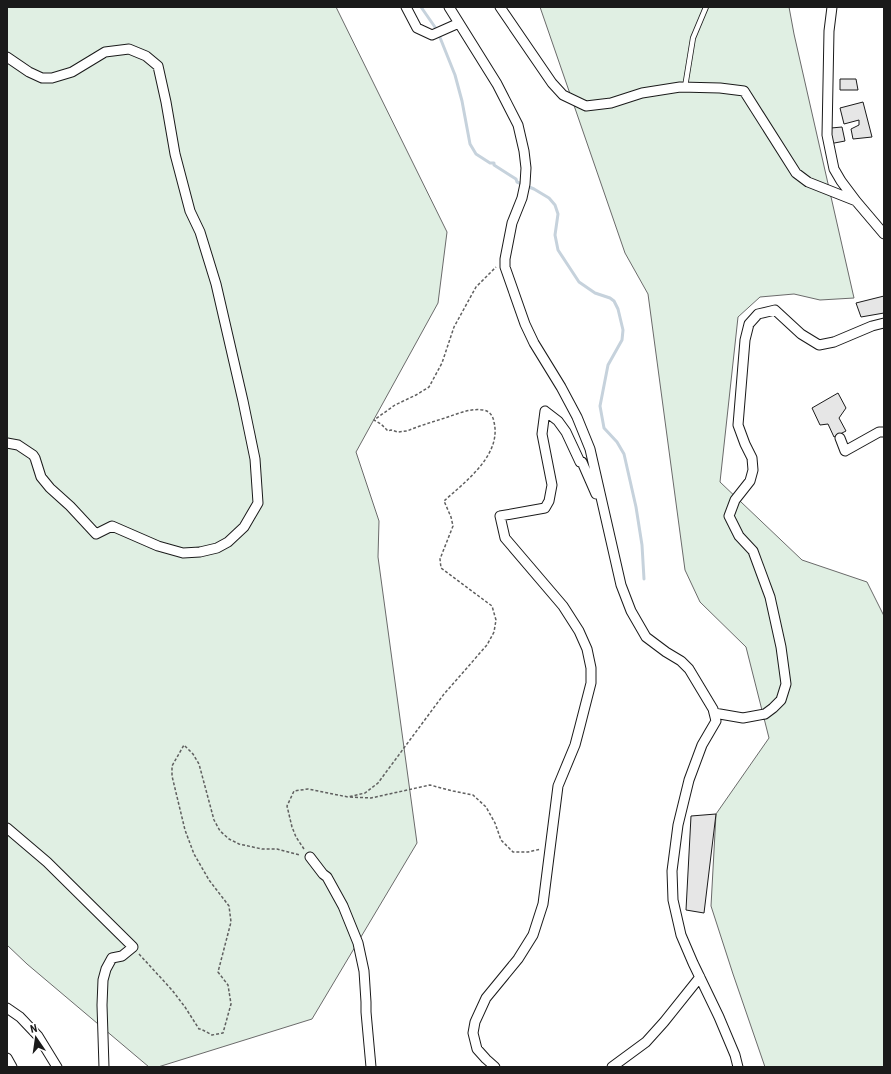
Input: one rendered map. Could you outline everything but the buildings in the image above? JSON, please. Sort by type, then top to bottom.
[{"type":"street","points":[[406,7],[417,28],[432,35],[458,23]]},
{"type":"street","points":[[449,7],[497,84],[518,125],[524,151],[526,168],[525,184],[522,198],[512,223],[504,267],[525,324],[534,343],[561,387],[577,417],[590,449],[621,585],[631,611],[646,637],[681,661],[689,669],[713,709],[716,721],[702,745],[689,780],[678,825],[672,871],[673,900],[681,935],[719,1017],[735,1055],[738,1067]]},
{"type":"street","points":[[500,7],[552,83],[563,95],[586,106],[611,103],[642,93],[680,87],[720,88],[744,91],[796,173],[808,182],[856,201]]},
{"type":"street","points":[[832,7],[829,31],[827,135],[834,169],[856,201],[884,234]]},
{"type":"street","points":[[7,57],[29,72],[42,78],[52,78],[72,72],[105,52],[129,49],[146,56],[158,66],[175,154],[190,211],[200,232],[216,284],[255,459],[258,503],[244,527],[228,542],[217,548],[200,552],[183,553],[158,546],[112,526],[96,534],[40,477],[33,455],[18,445],[7,443]]},
{"type":"street","points":[[714,713],[743,718],[765,714],[781,700],[786,684],[781,647],[770,597],[753,551],[739,536],[729,516],[735,500],[750,481],[754,470],[752,458],[738,425],[745,340],[749,324],[758,314],[774,310],[801,334],[819,345],[834,342],[872,326],[884,323]]},
{"type":"street","points":[[495,1067],[477,1049],[473,1034],[475,1022],[486,998],[518,959],[532,935],[543,904],[558,786],[574,745],[591,684],[591,668],[587,649],[579,631],[564,606],[505,538],[500,516],[544,508],[549,501],[552,485],[542,434],[545,411],[558,421],[566,432],[580,462],[582,462],[604,511]]},
{"type":"street","points":[[840,438],[845,451],[878,432],[884,432]]},
{"type":"street","points":[[7,828],[47,862],[133,947],[122,956],[112,958],[106,969],[103,980],[102,1005],[104,1067]]},
{"type":"street","points":[[310,857],[327,877],[343,906],[358,943],[364,971],[371,1067]]},
{"type":"street","points":[[612,1067],[646,1042],[664,1022],[700,976]]},
{"type":"street","points":[[7,1008],[20,1017],[38,1036],[57,1067]]},
{"type":"street","points":[[7,1058],[12,1067]]},
{"type":"lane","points":[[686,87],[694,38],[706,7]]},
{"type":"path","points":[[348,797],[365,793],[378,783],[444,694],[487,645],[494,632],[496,620],[492,606],[441,568],[440,559],[453,526],[444,501],[478,470],[488,455],[493,445],[496,430],[493,416],[485,410],[470,409],[407,431],[398,432],[391,430],[388,431],[374,420],[395,405],[429,387],[442,363],[454,327],[476,287],[505,259]]},
{"type":"path","points":[[133,947],[172,990],[199,1029],[212,1035],[223,1033],[231,1004],[228,985],[218,972],[231,922],[229,906],[209,880],[194,854],[186,830],[172,776],[172,766],[184,745],[193,754],[199,764],[214,820],[220,831],[229,839],[239,844],[262,849],[277,849],[310,857]]},
{"type":"path","points":[[310,857],[296,837],[287,806],[294,791],[308,789],[348,797],[371,798],[430,785],[473,795],[486,807],[495,823],[501,840],[513,852],[528,852],[550,847]]},
{"type":"green space","points":[[7,7],[336,7],[447,232],[438,303],[356,452],[379,521],[378,557],[417,843],[312,1019],[158,1067],[149,1067],[27,964],[7,945]]},
{"type":"green space","points":[[540,7],[789,7],[854,298],[820,300],[794,294],[760,297],[738,317],[720,482],[802,560],[867,582],[884,616],[884,1067],[765,1067],[733,974],[711,906],[716,814],[769,738],[746,647],[700,602],[685,570],[648,294],[625,253]]},
{"type":"waterway","points":[[421,7],[437,30],[455,75],[462,101],[470,144],[476,154],[490,163],[494,163],[494,165],[516,179],[517,182],[534,189],[549,198],[555,205],[558,214],[555,235],[558,250],[579,282],[595,293],[610,298],[614,301],[618,309],[623,330],[622,340],[608,365],[600,406],[604,428],[617,442],[624,454],[636,507],[642,545],[644,579]]}]
